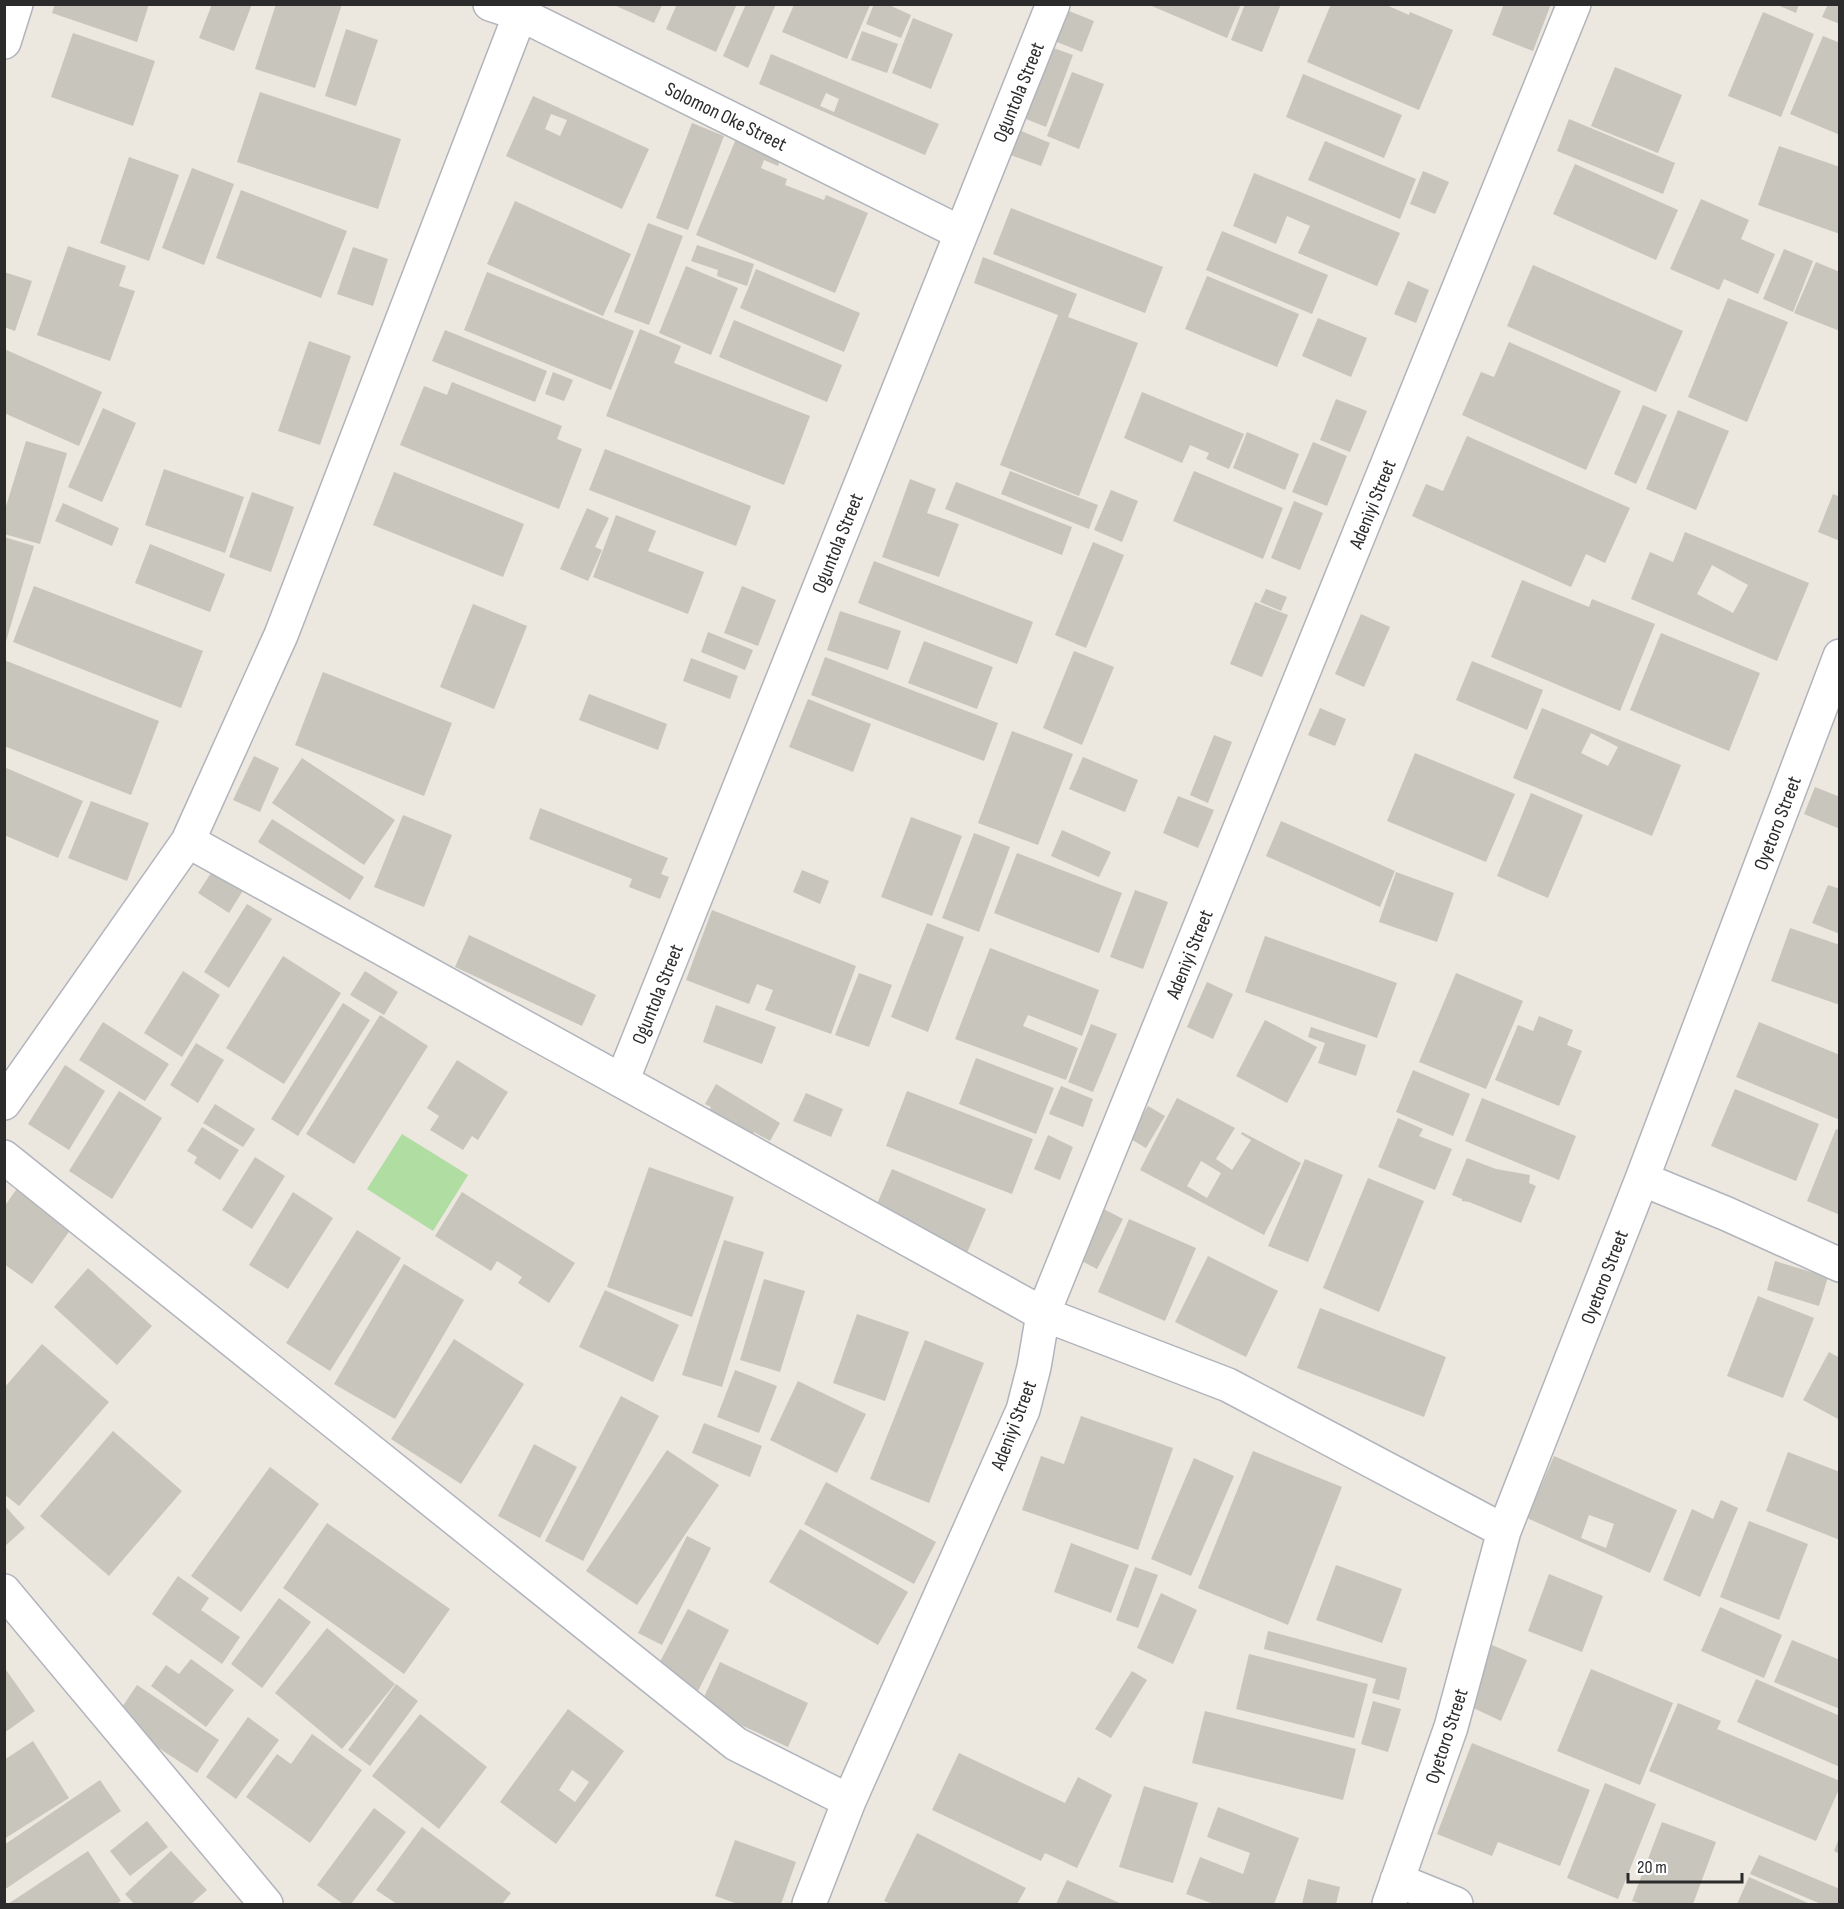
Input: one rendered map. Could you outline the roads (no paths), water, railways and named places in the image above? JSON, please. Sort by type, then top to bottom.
[{"type":"street","points":[[4,42],[16,4]]},
{"type":"street","name":"Solomon Oke Street","points":[[490,4],[522,9],[961,233]]},
{"type":"street","name":"Oguntola Street","points":[[622,1081],[1053,4]]},
{"type":"street","name":"Adeniyi Street","points":[[809,1905],[849,1801],[1023,1410],[1034,1367],[1043,1314],[1574,4]]},
{"type":"street","points":[[4,1103],[188,841],[281,635],[522,9]]},
{"type":"street","name":"Oyetoro Street","points":[[1393,1892],[1451,1727],[1504,1531],[1642,1179],[1839,656]]},
{"type":"street","points":[[188,841],[1043,1314],[1227,1385],[1504,1531]]},
{"type":"street","points":[[4,1157],[736,1744],[849,1801]]},
{"type":"street","points":[[1642,1179],[1727,1214],[1839,1265]]},
{"type":"street","points":[[4,1592],[266,1905]]},
{"type":"street","points":[[1393,1892],[1456,1905]]}]
